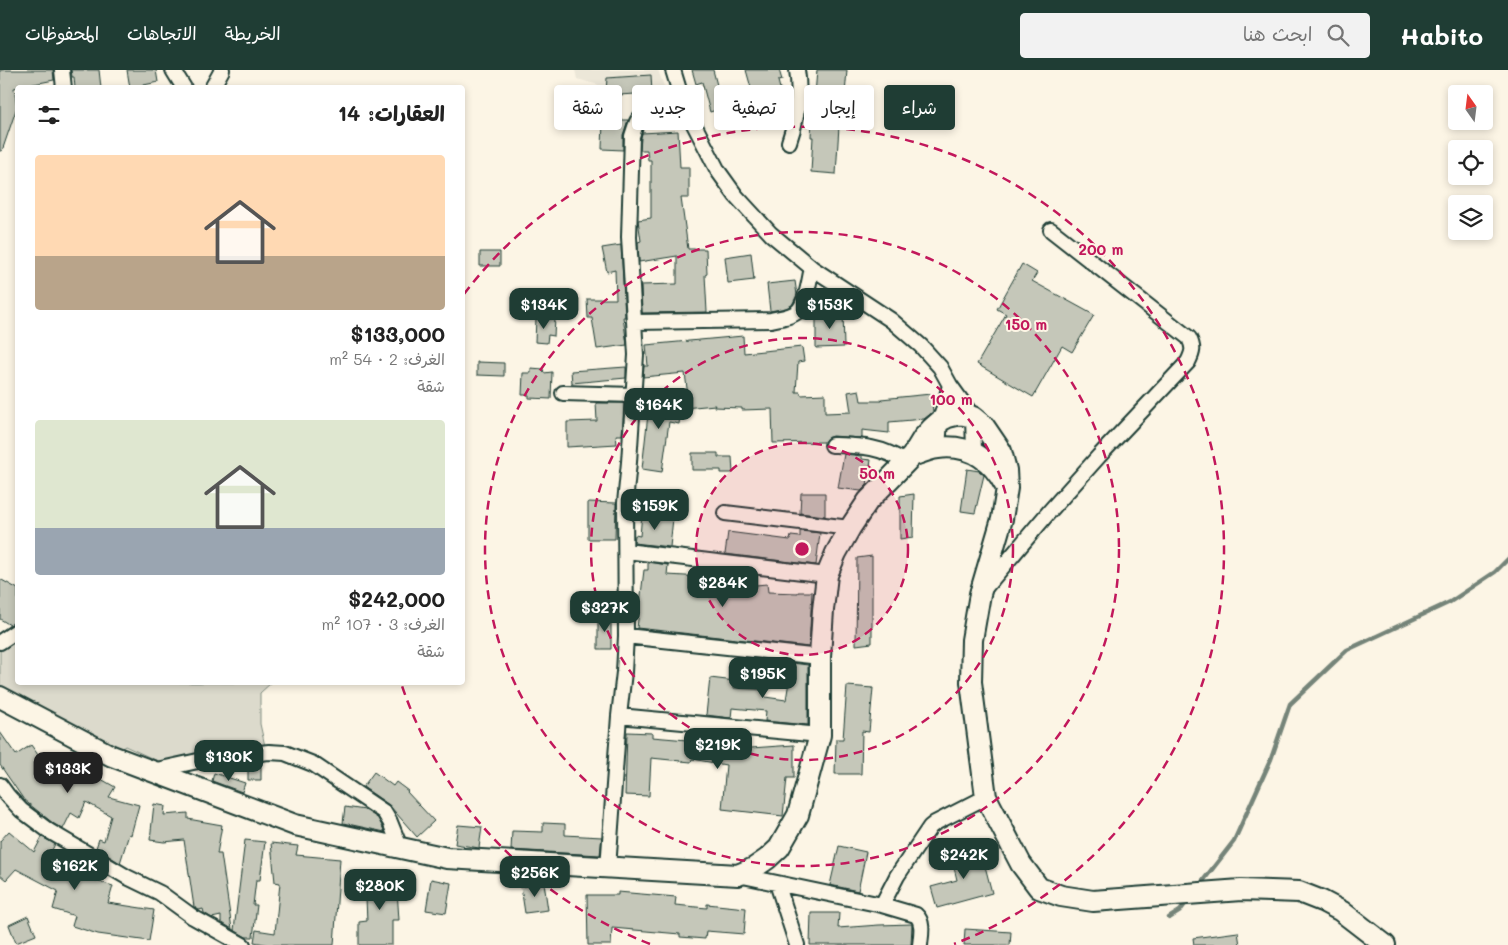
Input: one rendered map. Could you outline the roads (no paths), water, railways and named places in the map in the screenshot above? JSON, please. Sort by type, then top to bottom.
[{"type":"main road","points":[[0,697],[112,756],[295,825],[447,858],[738,875],[754,868],[779,848],[798,815],[820,735],[820,657],[827,575],[836,553],[868,502],[908,459],[923,438],[940,420],[960,414],[973,417],[987,430],[1001,451],[1006,470],[1007,488],[1002,519],[980,594],[972,640],[972,682],[986,797],[1021,864],[1039,888],[1061,896],[1093,901],[1241,890],[1299,892],[1322,901],[1340,911],[1385,945]]},
{"type":"main road","points":[[908,459],[938,448],[961,449],[974,452],[1000,474],[1007,488]]},
{"type":"street","points":[[62,70],[64,85]]},
{"type":"street","points":[[174,70],[182,85]]},
{"type":"street","points":[[214,85],[222,70]]},
{"type":"street","points":[[674,70],[678,85]]},
{"type":"street","points":[[790,142],[798,105],[799,86],[797,70]]},
{"type":"street","points":[[608,868],[626,636],[624,503],[636,355],[629,237],[632,136],[634,130]]},
{"type":"street","points":[[697,130],[718,171],[736,196],[771,234],[812,268],[891,320],[921,346],[940,367],[950,385],[973,417],[974,452]]},
{"type":"street","points":[[980,594],[1099,456],[1188,362],[1193,352],[1193,344],[1190,338],[1051,230]]},
{"type":"street","points":[[635,322],[771,320],[786,317],[798,311],[806,296],[812,268]]},
{"type":"street","points":[[938,448],[940,420],[950,385]]},
{"type":"street","points":[[563,393],[634,396]]},
{"type":"street","points":[[832,445],[875,448],[908,459]]},
{"type":"street","points":[[725,513],[850,528]]},
{"type":"street","points":[[626,551],[827,575]]},
{"type":"street","points":[[0,642],[15,632]]},
{"type":"street","points":[[626,636],[820,657]]},
{"type":"street","points":[[619,716],[820,735]]},
{"type":"street","points":[[151,772],[207,759],[269,752],[285,753],[313,764],[384,812],[400,848]]},
{"type":"street","points":[[0,785],[21,810],[49,831],[127,877],[160,893],[193,916],[243,945]]},
{"type":"street","points":[[882,905],[898,876],[930,827],[986,797]]},
{"type":"street","points":[[738,875],[882,905],[916,915],[921,923],[920,945]]},
{"type":"street","points":[[777,883],[797,945]]},
{"type":"waterway","points":[[1199,886],[1234,841],[1271,759],[1290,704],[1347,650],[1450,602],[1495,572],[1508,559]]},
{"type":"waterway","points":[[1169,918],[1180,911],[1188,900]]}]
